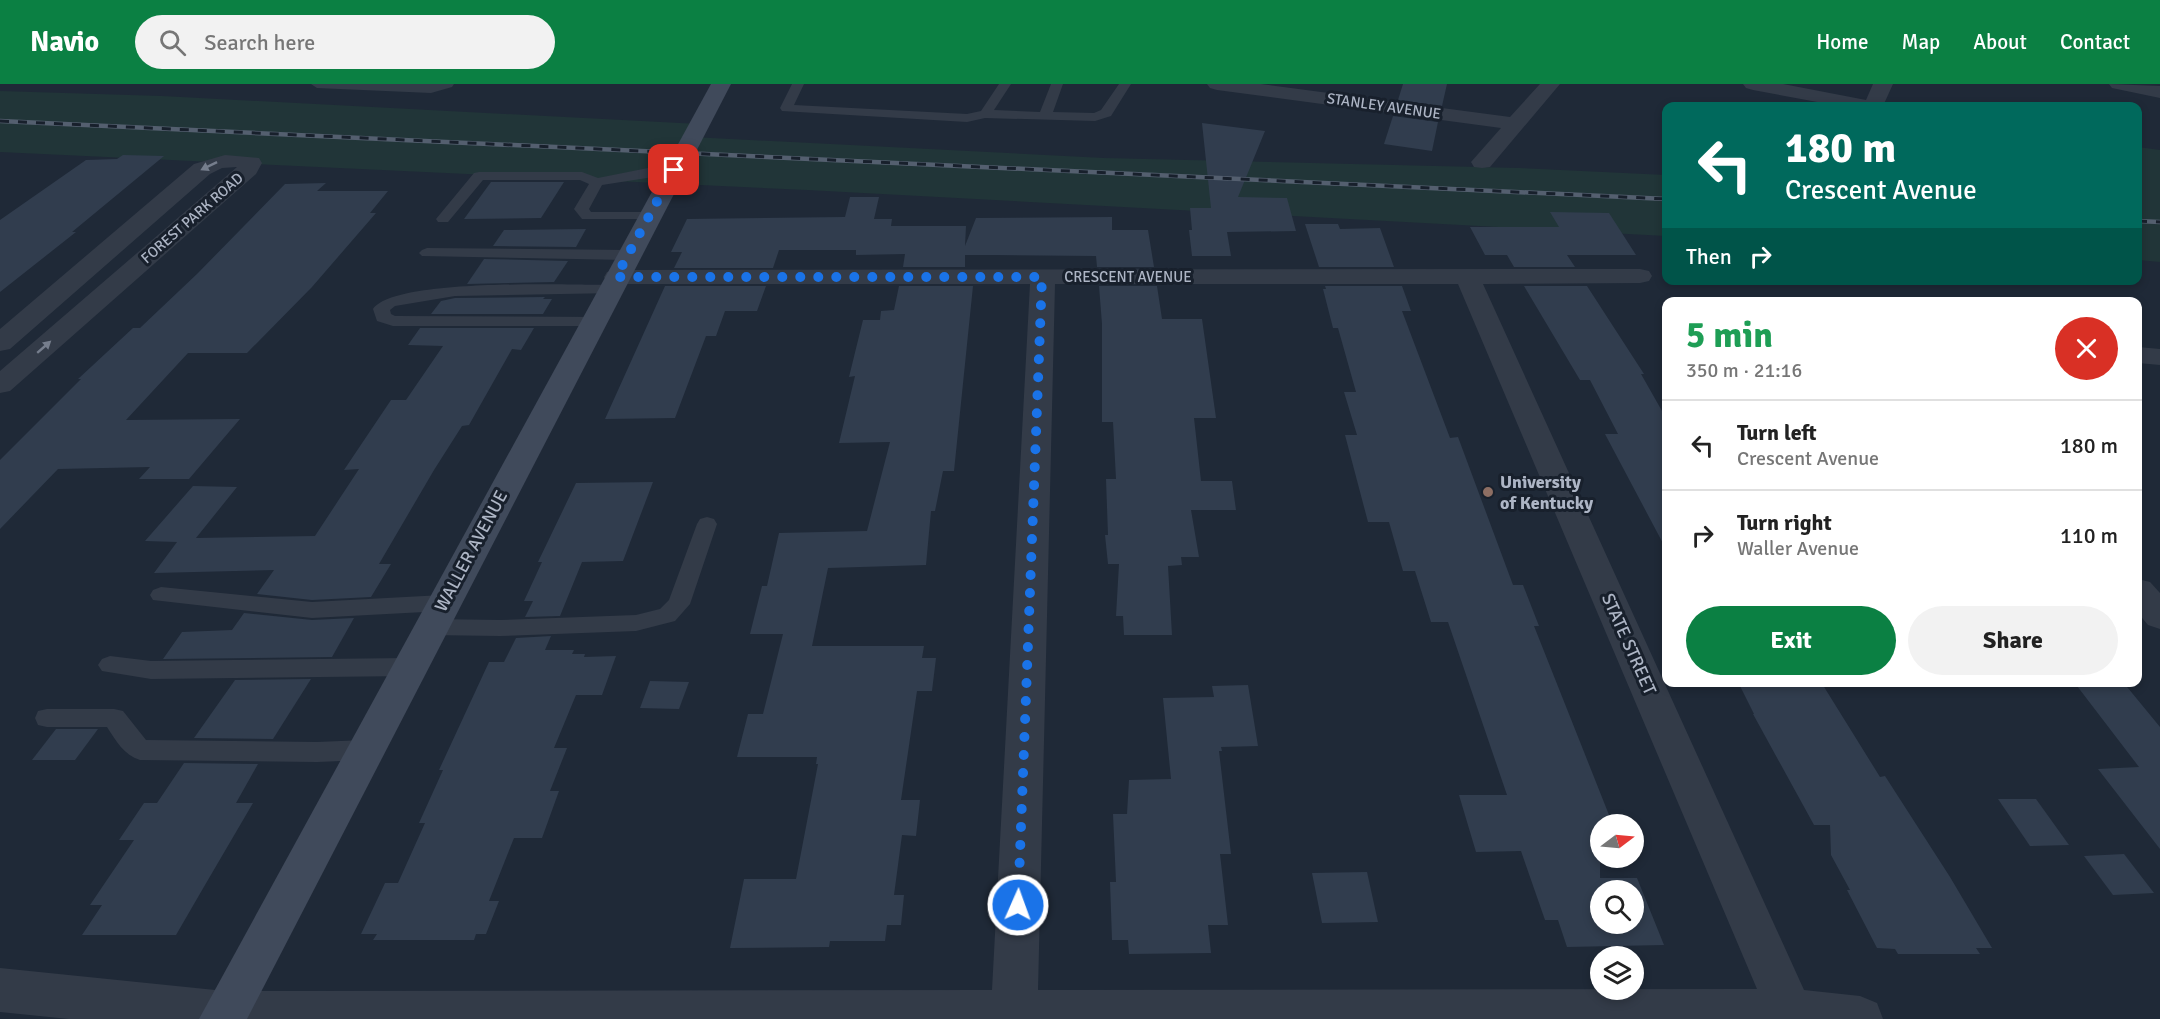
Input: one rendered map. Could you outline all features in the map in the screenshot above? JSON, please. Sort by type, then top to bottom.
[{"type":"main road","name":"WALLER AVENUE","points":[[223,1016],[721,84]]},
{"type":"street","name":"STANLEY AVENUE","points":[[1217,84],[1516,124]]},
{"type":"street","points":[[1482,162],[1550,84]]},
{"type":"street","points":[[1754,84],[1846,102]]},
{"type":"street","points":[[1875,102],[1883,84]]},
{"type":"street","points":[[2119,84],[2160,92]]},
{"type":"street","name":"FOREST PARK ROAD","points":[[0,343],[202,169],[214,162],[229,160],[251,163],[248,169],[0,385]]},
{"type":"street","name":"CRESCENT AVENUE","points":[[618,274],[1042,277],[1640,276]]},
{"type":"street","points":[[1014,1011],[1042,277]]},
{"type":"street","name":"STATE STREET","points":[[1468,277],[1790,1011]]},
{"type":"street","points":[[2142,355],[2160,357]]},
{"type":"street","points":[[2142,596],[2160,616]]},
{"type":"street","points":[[0,990],[223,1016],[1014,1011],[1790,1011],[1860,1019]]},
{"type":"lane","points":[[317,84],[430,89],[448,84]]},
{"type":"lane","points":[[798,84],[786,108],[967,118],[985,114],[1095,117],[1106,113],[1125,84]]},
{"type":"lane","points":[[985,114],[1005,84]]},
{"type":"lane","points":[[1045,116],[1057,84]]},
{"type":"lane","points":[[443,219],[479,176],[582,176],[597,182],[648,172],[674,170]]},
{"type":"lane","points":[[597,182],[580,209],[587,216],[649,215]]},
{"type":"lane","points":[[427,254],[618,274]]},
{"type":"lane","points":[[593,321],[393,321],[383,317],[381,309],[390,302],[455,291],[618,274]]},
{"type":"lane","points":[[161,595],[312,610],[437,615],[500,628],[636,622],[667,615],[679,604],[707,524]]},
{"type":"lane","points":[[110,665],[151,670],[409,667]]},
{"type":"lane","points":[[47,718],[114,718],[126,736],[140,750],[317,752],[364,750]]},
{"type":"green space","points":[[0,91],[162,96],[699,124],[692,137],[1104,158],[1519,168],[1662,175],[1662,236],[807,190],[0,152]]},
{"type":"green space","points":[[2142,148],[2160,150],[2160,262],[2142,260]]},
{"type":"building","points":[[1403,84],[1447,84],[1442,106],[1398,100]]},
{"type":"building","points":[[1393,116],[1438,122],[1432,151],[1384,144]]},
{"type":"building","points":[[1202,123],[1265,131],[1238,197],[1287,198],[1296,231],[1227,232],[1231,256],[1192,256],[1189,230],[1192,230],[1190,208],[1211,208]]},
{"type":"building","points":[[123,155],[164,156],[72,232],[76,232],[0,292],[0,220],[86,160],[117,159]]},
{"type":"building","points":[[491,182],[564,182],[541,218],[464,219]]},
{"type":"building","points":[[326,183],[317,191],[388,191],[370,213],[376,213],[312,287],[247,353],[188,353],[126,420],[240,419],[189,479],[139,479],[150,467],[58,469],[0,529],[0,460],[81,379],[78,379],[133,328],[140,328],[198,273],[285,184]]},
{"type":"building","points":[[850,197],[879,197],[874,219],[892,219],[891,226],[966,226],[965,246],[976,218],[1112,217],[1112,230],[1148,230],[1154,267],[1097,267],[1096,256],[965,255],[965,267],[903,267],[905,254],[856,255],[856,250],[779,250],[773,268],[674,268],[682,252],[671,252],[687,219],[845,217]]},
{"type":"building","points":[[1550,212],[1609,213],[1636,255],[1567,255],[1575,267],[1514,267],[1507,255],[1485,255],[1470,227],[1559,227]]},
{"type":"building","points":[[1305,224],[1338,224],[1340,229],[1380,228],[1394,267],[1319,267]]},
{"type":"building","points":[[586,229],[576,247],[493,246],[504,230]]},
{"type":"building","points":[[484,259],[568,261],[554,282],[467,284]]},
{"type":"building","points":[[665,286],[766,286],[757,311],[725,311],[716,336],[706,336],[675,418],[605,419]]},
{"type":"building","points":[[899,286],[973,286],[954,471],[943,471],[935,511],[931,511],[926,565],[828,568],[812,646],[924,646],[922,658],[936,658],[932,691],[917,691],[901,800],[920,800],[916,836],[902,835],[894,895],[904,895],[901,925],[887,925],[885,941],[830,941],[829,947],[730,948],[744,879],[796,879],[818,764],[816,764],[817,757],[737,757],[748,714],[763,714],[783,634],[750,634],[762,586],[767,586],[779,533],[867,531],[890,442],[839,443],[855,376],[849,377],[863,320],[880,320],[881,311],[894,310]]},
{"type":"building","points":[[1099,286],[1157,286],[1162,319],[1202,319],[1216,418],[1194,418],[1201,481],[1232,481],[1236,510],[1191,510],[1199,557],[1181,557],[1182,565],[1168,566],[1172,635],[1124,635],[1123,616],[1116,616],[1119,564],[1108,564],[1105,535],[1108,535],[1106,479],[1116,479],[1113,422],[1102,422],[1102,324]]},
{"type":"building","points":[[1325,286],[1402,286],[1411,311],[1402,311],[1450,438],[1458,437],[1513,585],[1523,585],[1539,626],[1534,626],[1609,814],[1590,814],[1590,868],[1600,868],[1600,878],[1637,878],[1638,880],[1590,880],[1590,934],[1644,934],[1644,895],[1664,945],[1567,947],[1558,920],[1545,920],[1521,851],[1476,852],[1459,795],[1507,795],[1448,622],[1431,622],[1415,571],[1403,571],[1389,522],[1368,522],[1345,435],[1357,435],[1344,392],[1356,392],[1338,328],[1333,328],[1323,289],[1326,289]]},
{"type":"building","points":[[1524,286],[1587,286],[1644,374],[1641,374],[1662,411],[1662,541],[1605,434],[1618,434],[1590,380],[1580,380]]},
{"type":"building","points":[[545,297],[543,299],[552,299],[543,314],[431,314],[441,301],[455,298]]},
{"type":"building","points":[[420,328],[534,328],[521,350],[512,349],[469,425],[462,426],[434,470],[379,564],[391,564],[371,597],[312,600],[257,594],[274,570],[154,573],[177,542],[145,541],[193,486],[237,487],[196,538],[315,536],[359,469],[344,470],[391,400],[406,400],[443,346],[408,345]]},
{"type":"building","points":[[653,482],[623,561],[582,562],[560,616],[525,617],[533,601],[524,601],[542,562],[538,562],[576,483]]},
{"type":"building","points":[[244,613],[312,620],[354,618],[332,657],[163,659],[182,632],[232,630]]},
{"type":"building","points":[[551,636],[545,650],[574,650],[572,654],[585,654],[584,657],[616,656],[602,695],[576,695],[554,748],[567,748],[550,791],[559,791],[542,838],[514,838],[489,901],[499,901],[486,934],[476,934],[474,940],[373,940],[377,934],[361,934],[385,883],[398,883],[425,823],[419,823],[443,770],[439,770],[489,662],[504,662],[516,638]]},
{"type":"building","points":[[311,679],[273,739],[194,738],[235,680]]},
{"type":"building","points":[[650,681],[689,682],[679,709],[640,708]]},
{"type":"building","points":[[1248,685],[1258,746],[1221,747],[1222,751],[1219,751],[1231,854],[1220,854],[1228,925],[1208,925],[1211,953],[1129,954],[1128,940],[1112,940],[1110,882],[1116,882],[1113,814],[1127,814],[1129,780],[1171,779],[1163,698],[1214,697],[1212,686]]},
{"type":"building","points":[[1740,687],[1824,687],[1880,777],[1885,776],[1950,877],[1992,948],[1976,948],[1980,954],[1898,954],[1895,949],[1877,948],[1831,855],[1830,825],[1814,825]]},
{"type":"building","points":[[2078,687],[2127,687],[2160,727],[2160,849],[2098,769],[2139,767]]},
{"type":"building","points":[[56,729],[98,729],[75,760],[32,760]]},
{"type":"building","points":[[184,763],[258,764],[236,803],[253,803],[176,935],[82,935],[102,905],[90,905],[134,840],[119,840],[144,803],[157,803]]},
{"type":"building","points":[[1998,799],[2036,799],[2069,845],[2030,846]]},
{"type":"building","points":[[2124,854],[2154,893],[2113,895],[2084,856]]},
{"type":"building","points":[[1367,872],[1378,922],[1322,923],[1312,873]]},
{"type":"railway","points":[[0,121],[1662,199]]},
{"type":"railway","points":[[2142,221],[2160,222]]},
{"type":"place","name":"University of Kentucky","points":[[1488,492]]},
{"type":"route","points":[[674,170],[616,277],[1042,277],[1018,905]]}]
